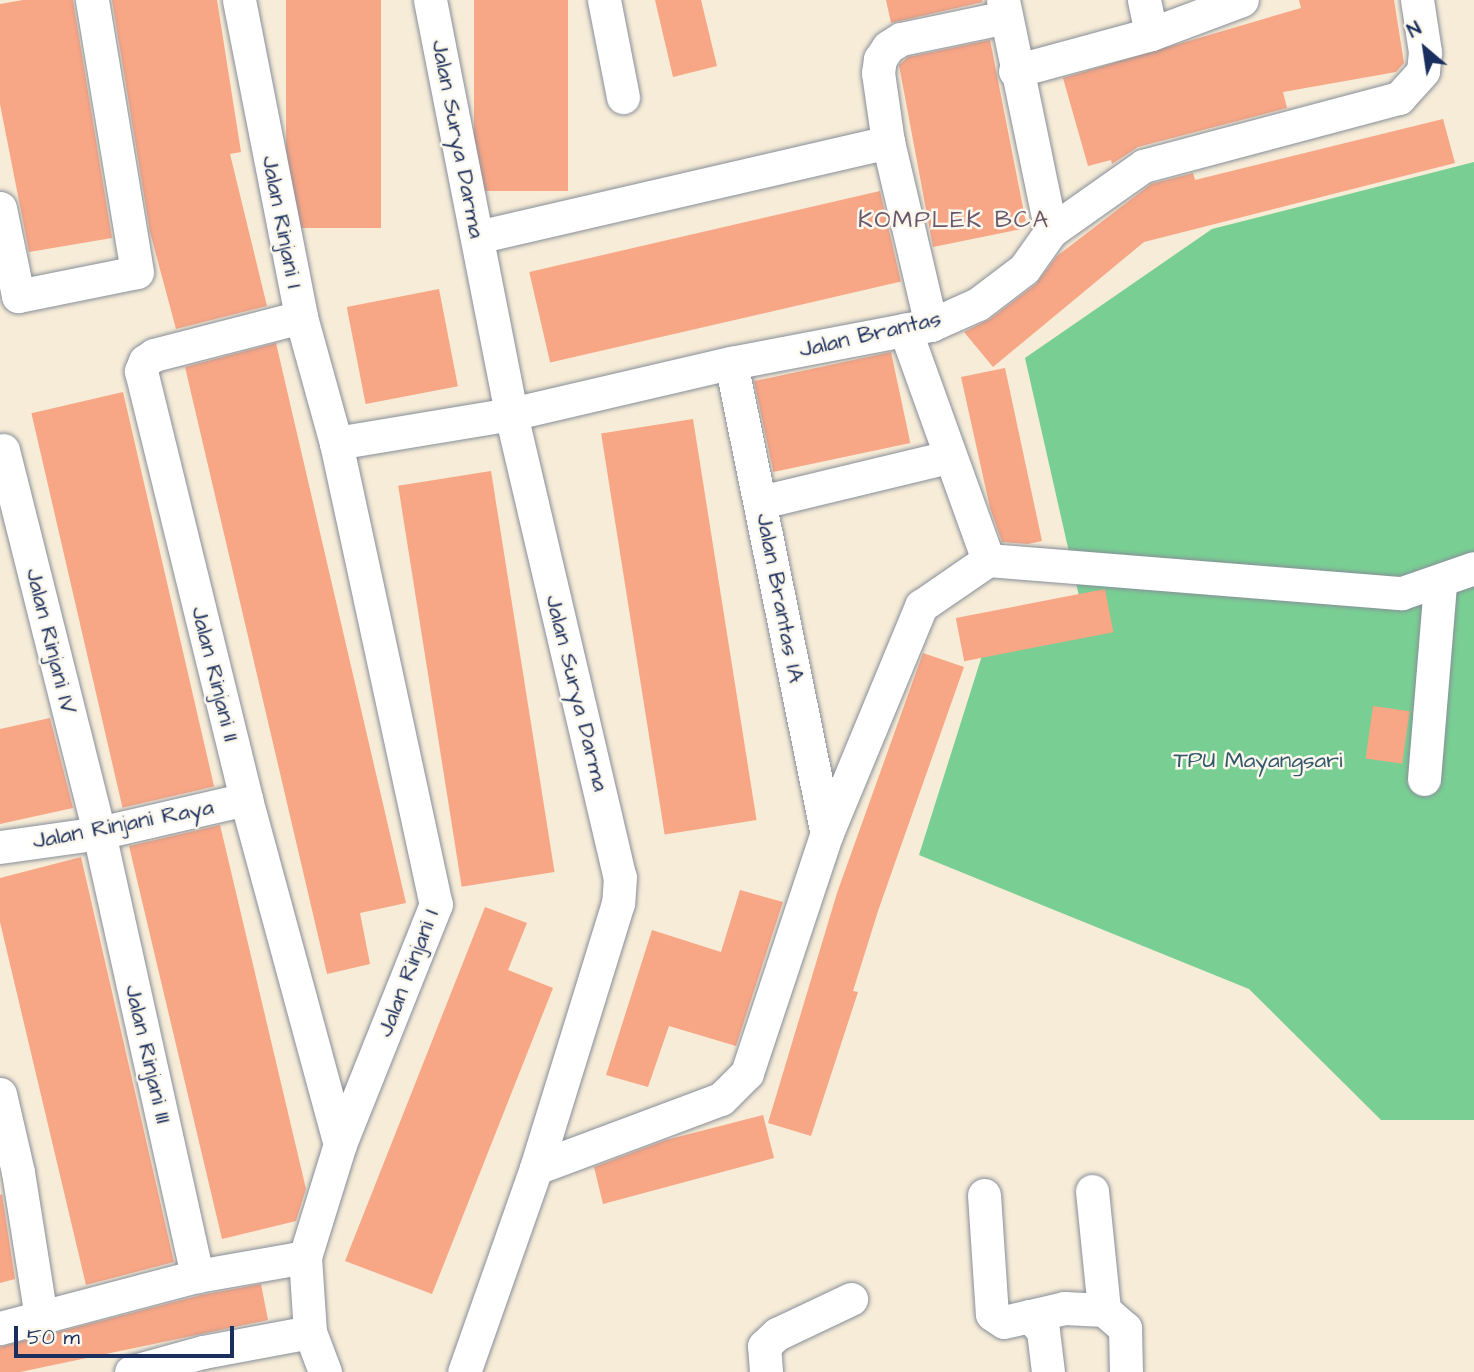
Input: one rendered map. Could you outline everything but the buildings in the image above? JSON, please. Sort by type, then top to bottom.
[{"type":"street","points":[[1,218],[18,296],[136,272],[92,0]]},
{"type":"street","name":"Jalan Rinjani I","points":[[239,0],[301,317],[336,443],[436,904],[340,1144],[305,1257],[310,1332],[325,1372]]},
{"type":"street","name":"Jalan Surya Darma","points":[[430,0],[511,414],[620,877],[618,903],[536,1168],[464,1372]]},
{"type":"street","points":[[604,0],[624,97]]},
{"type":"street","points":[[1144,0],[1151,34]]},
{"type":"street","points":[[1015,71],[1151,34],[1242,0]]},
{"type":"street","name":"Jalan Brantas","points":[[511,414],[732,363],[918,327],[978,304],[1015,276],[1051,231],[1143,166],[1399,98],[1423,71],[1425,52],[1417,0]]},
{"type":"street","points":[[988,560],[948,457],[918,327],[878,74],[888,47],[901,39],[1005,8],[1015,71],[1051,231]]},
{"type":"street","points":[[477,237],[888,142]]},
{"type":"street","name":"Jalan Rinjani II","points":[[301,317],[154,355],[145,361],[141,371],[246,799],[340,1144]]},
{"type":"street","name":"Jalan Brantas IA","points":[[732,363],[827,833]]},
{"type":"street","points":[[336,443],[511,414]]},
{"type":"street","name":"Jalan Rinjani IV","points":[[3,450],[99,833]]},
{"type":"street","points":[[761,502],[948,457]]},
{"type":"street","points":[[536,1168],[721,1099],[747,1073],[827,833],[920,606],[988,560],[1402,593],[1440,583],[1474,568]]},
{"type":"street","points":[[1424,779],[1440,583]]},
{"type":"street","name":"Jalan Rinjani Raya","points":[[0,847],[99,833],[246,799]]},
{"type":"street","name":"Jalan Rinjani III","points":[[99,833],[197,1276]]},
{"type":"street","points":[[0,1094],[9,1174],[41,1318]]},
{"type":"street","points":[[1092,1191],[1104,1310]]},
{"type":"street","points":[[984,1195],[992,1314],[1004,1322],[1064,1308],[1104,1310],[1125,1328],[1126,1372]]},
{"type":"street","points":[[0,1328],[197,1276],[305,1257]]},
{"type":"street","points":[[766,1372],[764,1346],[777,1334],[851,1299]]},
{"type":"street","points":[[1030,1316],[1043,1331],[1048,1372]]},
{"type":"street","points":[[131,1372],[204,1352],[310,1332]]},
{"type":"green space","name":"TPU Mayangsari","points":[[1474,162],[1474,1120],[1381,1120],[1249,989],[919,855],[985,646],[1086,627],[1025,358],[1212,229]]},
{"type":"district","name":"KOMPLEK BCA","points":[[954,221]]}]
